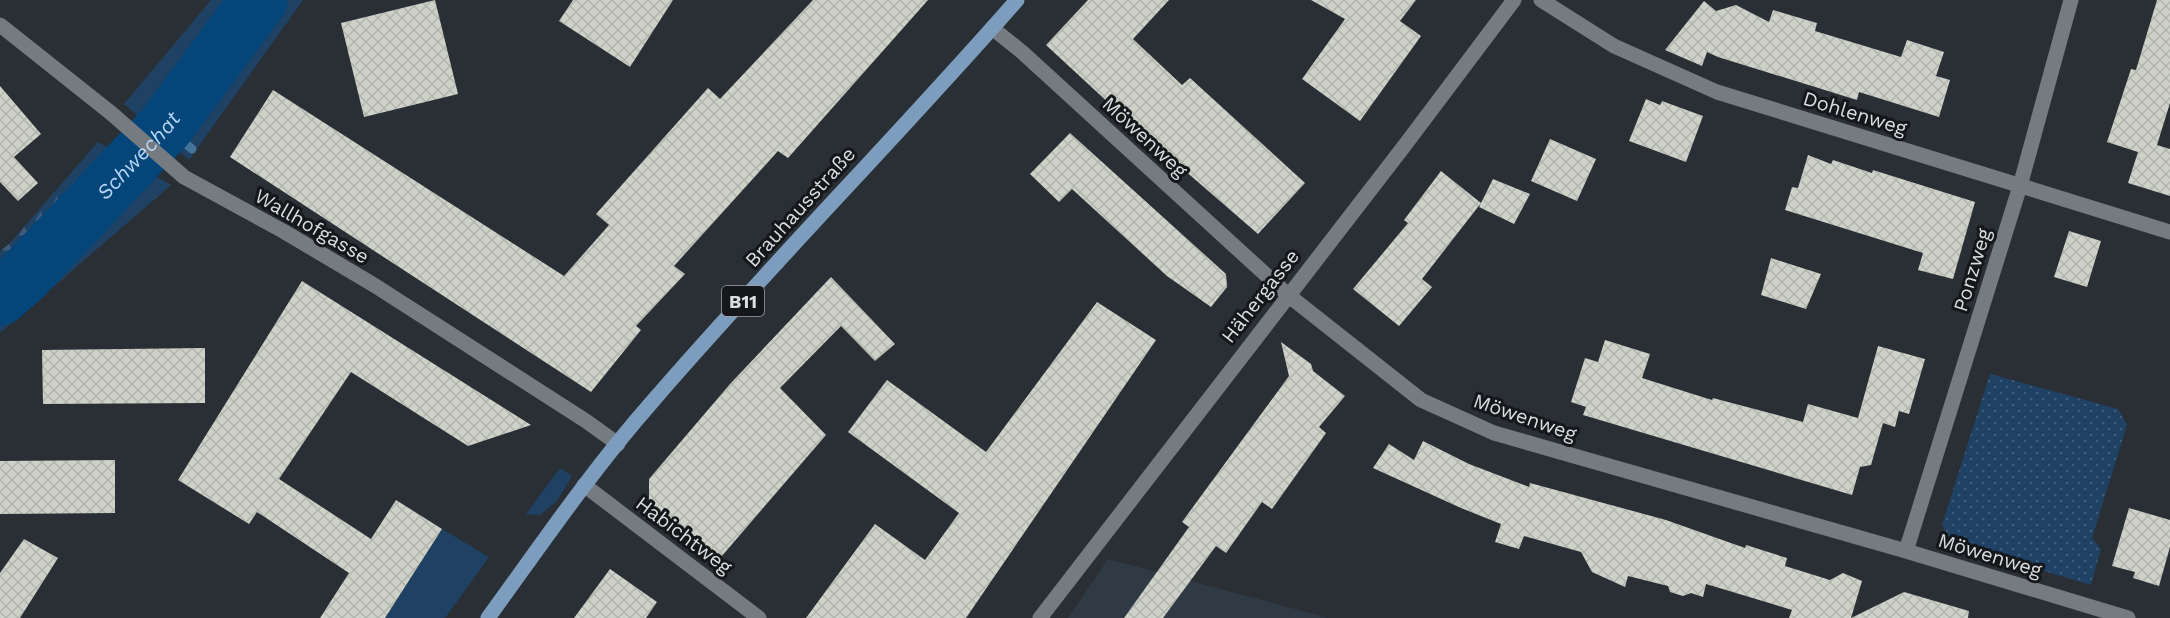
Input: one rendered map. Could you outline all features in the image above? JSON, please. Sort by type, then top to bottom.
[{"type":"main road","name":"Brauhausstraße","points":[[488,618],[584,485],[652,402],[805,230],[1017,0]]},
{"type":"street","name":"Hähergasse","points":[[1040,618],[1514,0]]},
{"type":"street","name":"Dohlenweg","points":[[1541,0],[1614,46],[1717,92],[2170,232]]},
{"type":"street","name":"Ponzweg","points":[[1906,551],[2020,186],[2071,0]]},
{"type":"street","name":"Wallhofgasse","points":[[0,25],[111,113],[184,177],[284,231],[374,285],[618,444]]},
{"type":"street","name":"Möwenweg","points":[[992,28],[1022,52],[1288,295],[1421,400],[1494,434],[1906,551],[2128,618]]},
{"type":"street","name":"Habichtweg","points":[[584,485],[759,618]]},
{"type":"shaded area","points":[[1108,559],[1329,618],[1068,618]]},
{"type":"green space","points":[[211,0],[303,0],[189,160],[124,104]]},
{"type":"green space","points":[[98,142],[171,185],[0,333],[0,251],[9,244]]},
{"type":"green space","points":[[1990,374],[2118,409],[2127,425],[2092,538],[2101,549],[2091,585],[1953,544],[1942,525]]},
{"type":"green space","points":[[560,468],[572,476],[557,501],[540,515],[526,514]]},
{"type":"green space","points":[[442,529],[489,557],[445,618],[385,618]]},
{"type":"building","points":[[435,0],[458,94],[364,117],[341,23]]},
{"type":"building","points":[[573,0],[673,0],[630,67],[559,21]]},
{"type":"building","points":[[813,0],[928,0],[788,158],[778,151],[674,266],[685,274],[636,326],[641,330],[591,392],[230,157],[273,90],[564,276],[609,225],[596,214],[708,88],[720,99]]},
{"type":"building","points":[[1088,0],[1169,0],[1133,39],[1182,85],[1190,78],[1305,183],[1258,234],[1139,131],[1046,45]]},
{"type":"building","points":[[1311,0],[1416,0],[1400,21],[1421,36],[1360,121],[1302,79],[1345,19]]},
{"type":"building","points":[[2157,0],[2170,0],[2170,103],[2157,145],[2170,149],[2170,196],[2128,183],[2138,152],[2107,142],[2131,69],[2136,70]]},
{"type":"building","points":[[1704,1],[1716,11],[1736,5],[1769,22],[1773,10],[1817,23],[1815,31],[1901,57],[1907,40],[1944,52],[1936,76],[1950,80],[1939,117],[1859,92],[1857,100],[1707,52],[1702,66],[1665,50]]},
{"type":"building","points":[[0,86],[41,134],[14,157],[38,183],[18,201],[0,182]]},
{"type":"building","points":[[1646,99],[1660,105],[1662,101],[1703,116],[1686,162],[1629,141]]},
{"type":"building","points":[[1070,133],[1226,274],[1227,287],[1211,307],[1167,276],[1072,189],[1059,202],[1030,174]]},
{"type":"building","points":[[1550,139],[1596,159],[1577,201],[1531,181]]},
{"type":"building","points":[[1808,155],[1831,164],[1833,160],[1872,173],[1873,170],[1975,202],[1953,279],[1918,270],[1923,253],[1785,210],[1792,187],[1798,188]]},
{"type":"building","points":[[1441,171],[1481,203],[1422,279],[1432,287],[1399,326],[1353,289],[1408,223],[1404,220]]},
{"type":"building","points":[[1493,179],[1530,194],[1514,224],[1479,207]]},
{"type":"building","points":[[2069,231],[2101,241],[2087,287],[2054,277]]},
{"type":"building","points":[[1771,258],[1821,274],[1806,309],[1761,295]]},
{"type":"building","points":[[831,277],[895,344],[875,361],[841,326],[780,388],[826,435],[721,557],[649,506],[649,479],[730,384]]},
{"type":"building","points":[[302,281],[531,425],[468,446],[351,372],[279,479],[371,539],[396,500],[442,529],[385,618],[320,618],[349,573],[257,512],[249,524],[178,480]]},
{"type":"building","points":[[1097,302],[1156,340],[966,618],[806,618],[875,524],[925,560],[959,513],[848,432],[887,380],[986,452]]},
{"type":"building","points":[[1605,340],[1650,354],[1642,378],[1712,400],[1713,398],[1803,422],[1808,404],[1858,418],[1878,346],[1925,359],[1909,414],[1899,411],[1895,427],[1883,423],[1871,465],[1860,467],[1852,495],[1583,415],[1586,407],[1571,402],[1585,358],[1598,362]]},
{"type":"building","points":[[1281,342],[1311,364],[1313,371],[1345,396],[1319,427],[1326,433],[1272,509],[1262,502],[1226,553],[1216,546],[1163,618],[1124,618],[1189,527],[1182,522],[1289,376]]},
{"type":"building","points":[[205,348],[205,403],[43,404],[42,350]]},
{"type":"building","points":[[1423,441],[1469,464],[1529,487],[1530,483],[1666,520],[1745,548],[1746,545],[1787,558],[1785,566],[1830,580],[1843,573],[1862,581],[1851,618],[1789,618],[1792,610],[1706,584],[1703,597],[1691,593],[1683,596],[1670,592],[1668,586],[1628,576],[1625,587],[1592,572],[1581,552],[1524,536],[1519,549],[1495,542],[1501,524],[1373,468],[1389,444],[1414,460]]},
{"type":"building","points":[[115,460],[115,513],[0,514],[0,461]]},
{"type":"building","points":[[2129,508],[2170,520],[2170,547],[2159,586],[2133,578],[2135,572],[2112,566]]},
{"type":"building","points":[[24,539],[58,558],[20,618],[0,618],[0,573]]},
{"type":"building","points":[[610,569],[657,602],[646,618],[574,618]]},
{"type":"building","points":[[1904,592],[1969,611],[1968,618],[1851,618]]},
{"type":"waterway","name":"Schwechat","points":[[0,297],[23,277],[165,127],[259,0]]},
{"type":"waterway","points":[[165,127],[192,149]]}]
